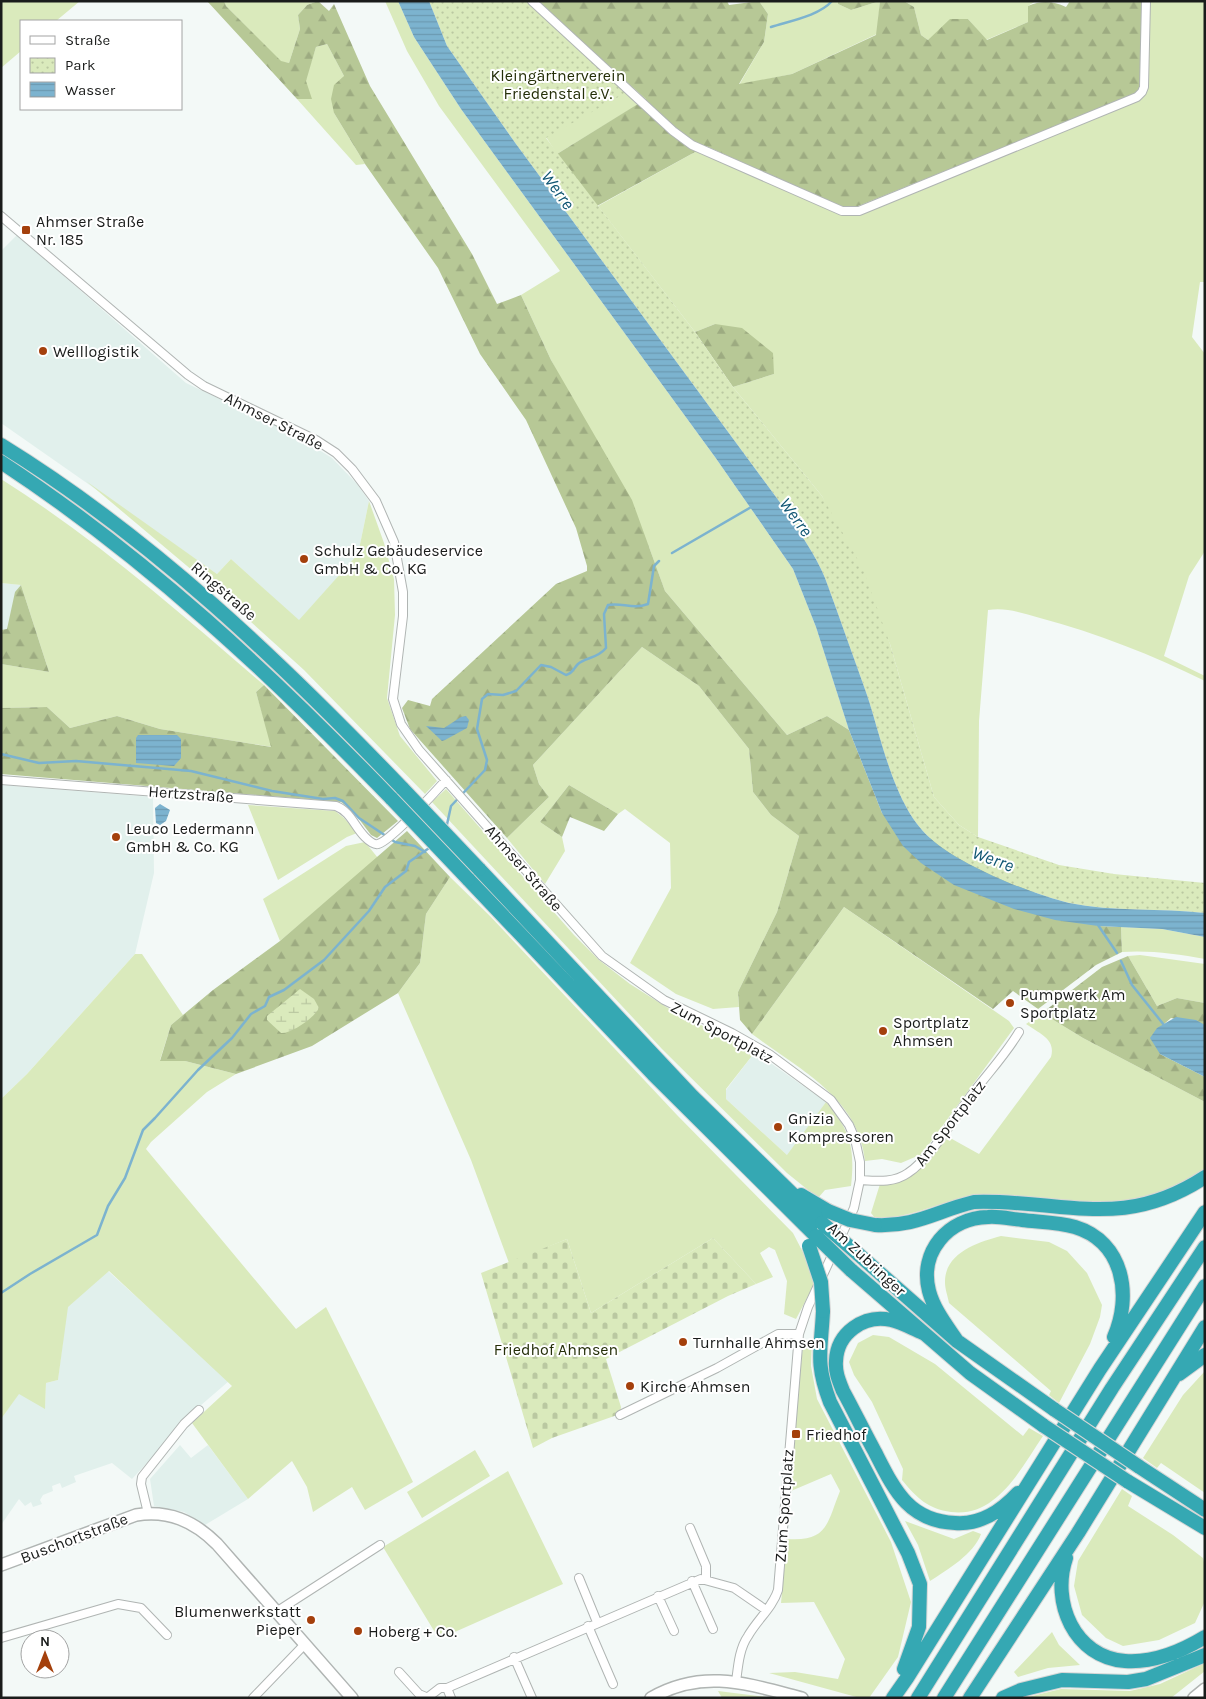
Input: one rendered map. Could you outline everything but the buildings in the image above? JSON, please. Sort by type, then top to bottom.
[{"type":"highway","name":"Ringstraße","points":[[1,445],[82,500],[188,582],[333,716],[692,1096],[781,1183],[819,1229]]},
{"type":"highway","name":"Ringstraße","points":[[1,462],[72,510],[162,580],[238,647],[316,720],[468,879]]},
{"type":"highway","points":[[1,470],[27,479]]},
{"type":"highway","name":"Am Zubringer","points":[[468,879],[548,965],[776,1198],[858,1254],[957,1341],[1055,1410],[1205,1510]]},
{"type":"highway","points":[[892,1698],[912,1653],[919,1627],[920,1584],[908,1553],[830,1402],[824,1386],[818,1349],[823,1311],[819,1229],[850,1220],[875,1225],[918,1222],[954,1207],[974,1202],[1101,1210],[1137,1207],[1165,1199],[1205,1177]]},
{"type":"highway","points":[[892,1698],[907,1678],[1036,1474],[1100,1369],[1205,1212]]},
{"type":"highway","points":[[957,1341],[937,1310],[930,1292],[927,1276],[928,1263],[934,1247],[943,1234],[957,1224],[988,1216],[1056,1223],[1076,1228],[1092,1236],[1107,1248],[1121,1272],[1124,1290],[1121,1322],[1100,1369]]},
{"type":"highway","name":"Am Zubringer","points":[[819,1229],[851,1270],[970,1373],[1127,1482],[1205,1528]]},
{"type":"highway","points":[[918,1698],[1112,1388],[1205,1247]]},
{"type":"highway","points":[[944,1698],[1205,1286]]},
{"type":"highway","points":[[923,1333],[892,1320],[866,1321],[854,1326],[846,1334],[838,1348],[836,1360],[837,1375],[843,1391],[892,1485],[903,1500],[927,1518],[962,1524],[980,1520],[996,1512],[1011,1500],[1036,1474]]},
{"type":"highway","points":[[970,1698],[1078,1533],[1205,1327]]},
{"type":"highway","points":[[1171,1381],[1205,1355]]},
{"type":"highway","points":[[1178,1513],[1205,1540]]},
{"type":"highway","points":[[1078,1533],[1065,1560],[1060,1589],[1065,1614],[1072,1628],[1082,1641],[1106,1656],[1123,1661],[1136,1661],[1156,1658],[1205,1637]]},
{"type":"highway","points":[[1003,1698],[1028,1688],[1062,1680],[1128,1682],[1146,1679],[1205,1654]]},
{"type":"main road","name":"Buschortstraße","points":[[1,1566],[124,1519],[148,1513],[174,1515],[206,1532],[352,1698]]},
{"type":"main road","points":[[651,1698],[668,1688],[689,1682],[710,1680],[736,1682],[802,1698]]},
{"type":"main road","points":[[1194,1698],[1205,1689]]},
{"type":"street","points":[[532,1],[673,131],[692,144],[842,211],[850,212],[859,211],[1137,97],[1144,87],[1146,1]]},
{"type":"street","name":"Ahmser Straße","points":[[1,216],[188,375],[204,386],[316,440],[336,453],[362,482],[386,521],[400,566],[402,616],[393,700],[401,724],[419,750],[602,956]]},
{"type":"street","name":"Hertzstraße","points":[[1,780],[336,806],[348,813],[365,837],[375,844],[382,842],[395,831],[448,782]]},
{"type":"street","name":"Zum Sportplatz","points":[[602,956],[664,1000],[732,1033],[769,1054],[831,1100],[846,1118],[855,1138],[860,1180],[854,1208],[808,1307],[799,1334],[778,1590],[774,1601],[743,1646],[736,1682]]},
{"type":"street","name":"Am Sportplatz","points":[[860,1180],[892,1180],[909,1173],[923,1160],[974,1091],[1006,1054],[1019,1032]]},
{"type":"street","points":[[620,1415],[717,1368],[778,1334],[799,1334]]},
{"type":"street","name":"Buschortstraße","points":[[148,1513],[141,1484],[142,1477],[184,1424],[199,1410]]},
{"type":"street","points":[[690,1528],[706,1566],[706,1579]]},
{"type":"street","points":[[276,1612],[380,1545]]},
{"type":"street","points":[[579,1578],[597,1622]]},
{"type":"street","points":[[399,1672],[419,1694],[426,1697],[440,1688],[446,1688],[692,1581],[706,1579],[734,1588],[766,1610]]},
{"type":"street","points":[[692,1581],[714,1629]]},
{"type":"street","points":[[658,1596],[674,1631]]},
{"type":"street","points":[[1,1638],[118,1604],[141,1608],[167,1635]]},
{"type":"street","points":[[588,1626],[613,1684]]},
{"type":"street","points":[[253,1698],[305,1644]]},
{"type":"street","points":[[514,1657],[532,1698]]},
{"type":"street","points":[[446,1688],[451,1698]]},
{"type":"shaded area","points":[[17,235],[186,383],[293,434],[332,458],[357,484],[369,501],[358,554],[299,621],[231,559],[217,574],[1,423],[1,251]]},
{"type":"shaded area","points":[[1,583],[21,585],[16,638],[1,638]]},
{"type":"shaded area","points":[[1,785],[153,797],[154,873],[135,954],[27,1074],[1,1099]]},
{"type":"shaded area","points":[[755,1052],[826,1102],[788,1156],[726,1099],[726,1090]]},
{"type":"shaded area","points":[[108,1271],[229,1381],[200,1406],[132,1479],[112,1463],[74,1476],[76,1482],[62,1488],[60,1483],[52,1486],[53,1491],[43,1495],[40,1500],[42,1504],[33,1507],[31,1502],[25,1506],[19,1499],[1,1525],[1,1419],[19,1393],[45,1408],[46,1383],[58,1380],[67,1307]]},
{"type":"shaded area","points":[[180,1445],[191,1458],[208,1445],[248,1499],[205,1525],[184,1512],[154,1506],[150,1479]]},
{"type":"green space","points":[[1,1],[80,1],[57,20],[20,20],[20,52],[1,68]]},
{"type":"green space","points":[[207,1],[224,1],[226,6],[281,61],[289,63],[300,29],[298,15],[307,5],[318,1],[329,11],[334,4],[370,86],[472,254],[497,304],[521,295],[551,360],[632,500],[665,591],[787,735],[827,716],[849,730],[882,813],[1098,926],[1121,927],[1122,952],[1096,965],[1038,1009],[1013,991],[993,1009],[844,907],[752,1034],[740,1020],[738,992],[777,912],[799,836],[771,815],[753,792],[749,749],[699,686],[642,647],[533,765],[539,784],[549,797],[507,838],[410,729],[402,708],[408,700],[430,706],[432,699],[556,584],[587,571],[576,528],[526,420],[480,354],[438,268],[365,164],[334,113],[331,99],[334,85],[344,76],[327,44],[316,47],[306,81],[312,99],[297,99]]},
{"type":"green space","points":[[224,1],[318,1],[307,5],[298,15],[300,29],[289,63],[281,62],[226,6]]},
{"type":"green space","points":[[385,1],[398,1],[414,37],[461,109],[715,457],[793,569],[816,627],[849,730],[827,716],[787,735],[665,591],[649,547],[551,360],[521,295],[560,271],[439,106],[407,51]]},
{"type":"green space","name":"Kleingärtnerverein Friedenstal e.V.","points":[[429,1],[528,1],[535,10],[627,92],[546,138],[695,332],[733,387],[822,496],[863,569],[890,644],[934,797],[959,825],[978,837],[1059,865],[1114,874],[1205,883],[1205,913],[1102,908],[1053,899],[1016,886],[977,868],[943,848],[918,825],[898,791],[841,621],[825,578],[812,553],[787,512],[516,144],[447,46]]},
{"type":"green space","name":"Kleingärtnerverein Friedenstal e.V.","points":[[528,1],[536,1],[647,99],[557,154],[546,137],[535,10]]},
{"type":"green space","points":[[536,1],[727,1],[729,5],[759,1],[768,14],[764,42],[739,84],[792,74],[876,35],[880,1],[904,1],[914,7],[921,35],[928,40],[950,19],[968,19],[987,40],[1028,22],[1028,6],[1042,2],[1052,2],[1066,7],[1070,1],[1143,1],[1140,88],[1136,94],[853,208],[843,208],[706,146],[597,206],[557,154],[646,99]]},
{"type":"green space","points":[[759,1],[838,1],[838,4],[851,10],[880,1],[877,34],[792,74],[739,85],[764,42],[768,14]]},
{"type":"green space","points":[[838,1],[880,1],[851,10],[838,4]]},
{"type":"green space","points":[[904,1],[1036,1],[1028,6],[1028,22],[986,40],[968,19],[928,40],[921,35],[914,7]]},
{"type":"green space","points":[[1143,1],[1205,1],[1205,282],[1200,282],[1192,337],[1205,354],[1205,551],[1189,576],[1164,656],[1205,676],[1205,681],[1145,654],[1061,624],[1014,611],[988,610],[979,721],[978,837],[959,825],[934,797],[890,644],[822,496],[733,387],[774,374],[715,324],[695,332],[598,206],[706,146],[843,208]]},
{"type":"green space","points":[[327,44],[344,76],[334,113],[365,164],[356,165],[297,99],[311,99],[305,81],[316,47]]},
{"type":"green space","points":[[715,324],[742,328],[773,353],[774,374],[733,387],[695,332]]},
{"type":"green space","points":[[1,479],[104,551],[264,685],[256,692],[272,747],[160,729],[117,716],[70,728],[47,707],[1,708],[1,664],[49,672],[21,585],[1,583]]},
{"type":"green space","points":[[86,481],[217,574],[231,559],[299,620],[358,554],[369,501],[394,579],[395,615],[387,698],[400,736],[437,781],[425,794],[304,670],[218,592]]},
{"type":"green space","points":[[21,585],[49,672],[1,664],[1,630],[7,629],[15,592]]},
{"type":"green space","points":[[642,647],[699,686],[749,749],[753,792],[771,815],[799,836],[777,912],[738,992],[739,1007],[713,1009],[676,994],[630,963],[671,888],[670,843],[625,809],[618,814],[569,785],[540,822],[562,837],[565,851],[545,884],[507,838],[549,797],[539,784],[533,765]]},
{"type":"green space","points":[[264,685],[398,821],[377,838],[371,835],[353,811],[341,802],[1,774],[1,708],[47,707],[70,728],[117,716],[160,729],[271,747],[256,692]]},
{"type":"green space","points":[[569,785],[618,814],[604,831],[570,817],[562,837],[540,822]]},
{"type":"green space","points":[[446,789],[574,935],[599,960],[630,984],[671,1010],[755,1052],[726,1089],[726,1099],[787,1155],[826,1102],[841,1122],[849,1141],[852,1161],[851,1186],[825,1190],[818,1198],[787,1173],[662,1049],[432,802]]},
{"type":"green space","points":[[248,805],[335,811],[357,833],[347,837],[278,880]]},
{"type":"green space","points":[[407,831],[450,877],[426,914],[420,963],[398,993],[312,1046],[236,1074],[185,1061],[160,1061],[171,1025],[213,990],[280,941]]},
{"type":"green space","points":[[365,842],[378,858],[280,941],[263,899],[346,846]]},
{"type":"green space","points":[[450,877],[490,916],[677,1115],[793,1233],[808,1262],[815,1283],[796,1319],[784,1314],[787,1281],[775,1250],[769,1247],[760,1253],[773,1277],[756,1284],[713,1238],[591,1313],[567,1239],[509,1263],[471,1160],[398,993],[420,963],[426,914]]},
{"type":"green space","name":"Sportplatz Ahmsen","points":[[844,907],[1009,1021],[1014,1028],[922,1154],[901,1163],[882,1159],[865,1161],[860,1139],[851,1120],[839,1102],[807,1073],[752,1034]]},
{"type":"green space","points":[[1121,927],[1162,929],[1205,937],[1205,959],[1164,953],[1122,952]]},
{"type":"green space","points":[[135,954],[142,954],[183,1015],[171,1025],[160,1060],[185,1061],[236,1074],[207,1092],[151,1142],[146,1149],[296,1329],[326,1307],[413,1482],[365,1510],[352,1487],[313,1512],[307,1487],[292,1461],[248,1499],[192,1423],[232,1386],[109,1271],[68,1307],[58,1380],[46,1383],[45,1409],[19,1394],[1,1419],[1,1099],[27,1074]]},
{"type":"green space","points":[[1140,955],[1205,964],[1205,1003],[1177,998],[1157,1006],[1128,956]]},
{"type":"green space","points":[[1128,956],[1157,1006],[1177,998],[1205,1003],[1205,1025],[1171,1018],[1156,1031],[1160,1054],[1205,1077],[1205,1102],[1083,1038],[1042,1013],[1102,967]]},
{"type":"green space","points":[[300,989],[314,999],[319,1008],[302,1025],[281,1033],[267,1020],[267,1016]]},
{"type":"green space","points":[[1042,1013],[1083,1038],[1205,1102],[1205,1169],[1185,1183],[1141,1198],[1095,1202],[988,1194],[956,1200],[903,1215],[875,1218],[871,1213],[880,1184],[892,1183],[910,1176],[923,1165],[942,1140],[952,1139],[979,1154],[1051,1057],[1052,1051],[1049,1041],[1026,1024]]},
{"type":"green space","points":[[1001,1236],[1049,1242],[1067,1251],[1087,1273],[1102,1305],[1100,1317],[1090,1344],[1059,1403],[1049,1395],[1051,1391],[949,1303],[945,1283],[946,1273],[950,1264],[964,1250]]},
{"type":"green space","name":"Friedhof Ahmsen","points":[[713,1238],[756,1284],[728,1296],[606,1359],[621,1407],[620,1414],[552,1438],[533,1448],[481,1273],[567,1239],[591,1313]]},
{"type":"green space","points":[[873,1335],[889,1337],[935,1364],[1023,1436],[1029,1428],[1043,1436],[1016,1476],[995,1499],[982,1507],[967,1512],[943,1511],[924,1502],[902,1480],[903,1469],[872,1402],[854,1375],[849,1362],[858,1343]]},
{"type":"green space","points":[[812,1338],[811,1366],[817,1399],[891,1542],[911,1602],[898,1657],[869,1698],[860,1698],[769,1673],[795,1672],[838,1679],[845,1659],[814,1602],[781,1603],[787,1539],[801,1539],[818,1534],[828,1521],[840,1491],[831,1474],[791,1491],[795,1422],[803,1346]]},
{"type":"green space","points":[[1205,1371],[1205,1493],[1161,1463],[1157,1468],[1143,1458],[1183,1395]]},
{"type":"green space","points":[[475,1450],[490,1476],[422,1518],[407,1492]]},
{"type":"green space","points":[[508,1471],[563,1584],[439,1639],[383,1547]]},
{"type":"green space","points":[[1122,1489],[1132,1496],[1128,1506],[1173,1535],[1203,1558],[1205,1566],[1205,1601],[1195,1623],[1159,1640],[1123,1646],[1106,1638],[1082,1615],[1074,1586],[1078,1561]]},
{"type":"green space","points":[[905,1521],[954,1539],[973,1531],[981,1534],[966,1555],[952,1567],[930,1581],[918,1545]]},
{"type":"green space","points":[[1052,1632],[1059,1645],[1080,1665],[1048,1668],[1018,1677],[1014,1672]]},
{"type":"green space","points":[[1205,1663],[1205,1671],[1171,1698],[1024,1698],[1061,1689],[1130,1691],[1160,1684]]},
{"type":"green space","points":[[718,1691],[766,1697],[767,1698],[722,1698]]},
{"type":"water","points":[[398,1],[429,1],[447,46],[516,144],[787,512],[825,578],[867,695],[898,791],[918,825],[943,848],[977,868],[1016,886],[1053,899],[1102,908],[1205,913],[1205,937],[1162,929],[1098,926],[1055,920],[1014,909],[954,885],[921,863],[903,846],[882,813],[849,730],[816,627],[793,569],[715,457],[461,109],[414,37]]},
{"type":"water","points":[[466,716],[469,720],[467,728],[442,741],[426,726],[444,728],[461,717]]},
{"type":"water","points":[[138,735],[177,735],[181,739],[181,758],[174,766],[136,763],[136,738]]},
{"type":"water","points":[[160,804],[170,810],[166,821],[160,825],[156,823],[155,808]]},
{"type":"water","points":[[1176,1017],[1196,1020],[1205,1025],[1205,1077],[1160,1054],[1150,1038],[1157,1028]]},
{"type":"waterway","points":[[771,27],[820,11],[832,1]]},
{"type":"waterway","points":[[672,553],[753,506]]},
{"type":"waterway","points":[[446,829],[451,806],[485,770],[487,760],[477,729],[482,699],[488,694],[503,695],[516,691],[541,665],[551,667],[566,675],[572,672],[581,662],[603,652],[606,648],[604,614],[608,605],[642,606],[648,604],[654,566],[659,561]]},
{"type":"waterway","points":[[1,754],[39,763],[76,761],[191,771],[272,791],[323,799],[335,798],[343,801],[359,818],[395,842],[415,846],[425,852]]},
{"type":"waterway","points":[[1,1293],[97,1235],[108,1206],[125,1178],[143,1130],[198,1070],[232,1038],[251,1014],[265,1006],[269,997],[284,990],[324,960],[369,911],[385,887],[406,871],[409,862],[432,846]]},
{"type":"waterway","points":[[1098,925],[1117,953]]},
{"type":"waterway","points":[[1121,961],[1132,985],[1164,1025]]},
{"type":"place","name":"Ahmser Straße Nr. 185","points":[[26,230]]},
{"type":"place","name":"Welllogistik","points":[[43,351]]},
{"type":"place","name":"Schulz Gebäudeservice GmbH & Co. KG","points":[[304,559]]},
{"type":"place","name":"Leuco Ledermann GmbH & Co. KG","points":[[116,837]]},
{"type":"place","name":"Pumpwerk Am Sportplatz","points":[[1010,1003]]},
{"type":"place","name":"Sportplatz Ahmsen","points":[[883,1031]]},
{"type":"place","name":"Gnizia Kompressoren","points":[[778,1127]]},
{"type":"place","name":"Turnhalle Ahmsen","points":[[683,1342]]},
{"type":"place","name":"Kirche Ahmsen","points":[[630,1386]]},
{"type":"place","name":"Friedhof","points":[[796,1434]]},
{"type":"place","name":"Blumenwerkstatt Pieper","points":[[311,1620]]},
{"type":"place","name":"Hoberg + Co.","points":[[358,1631]]},
{"type":"water label","name":"Werre","points":[[558,190]]},
{"type":"water label","name":"Werre","points":[[796,517]]},
{"type":"water label","name":"Werre","points":[[993,859]]}]
